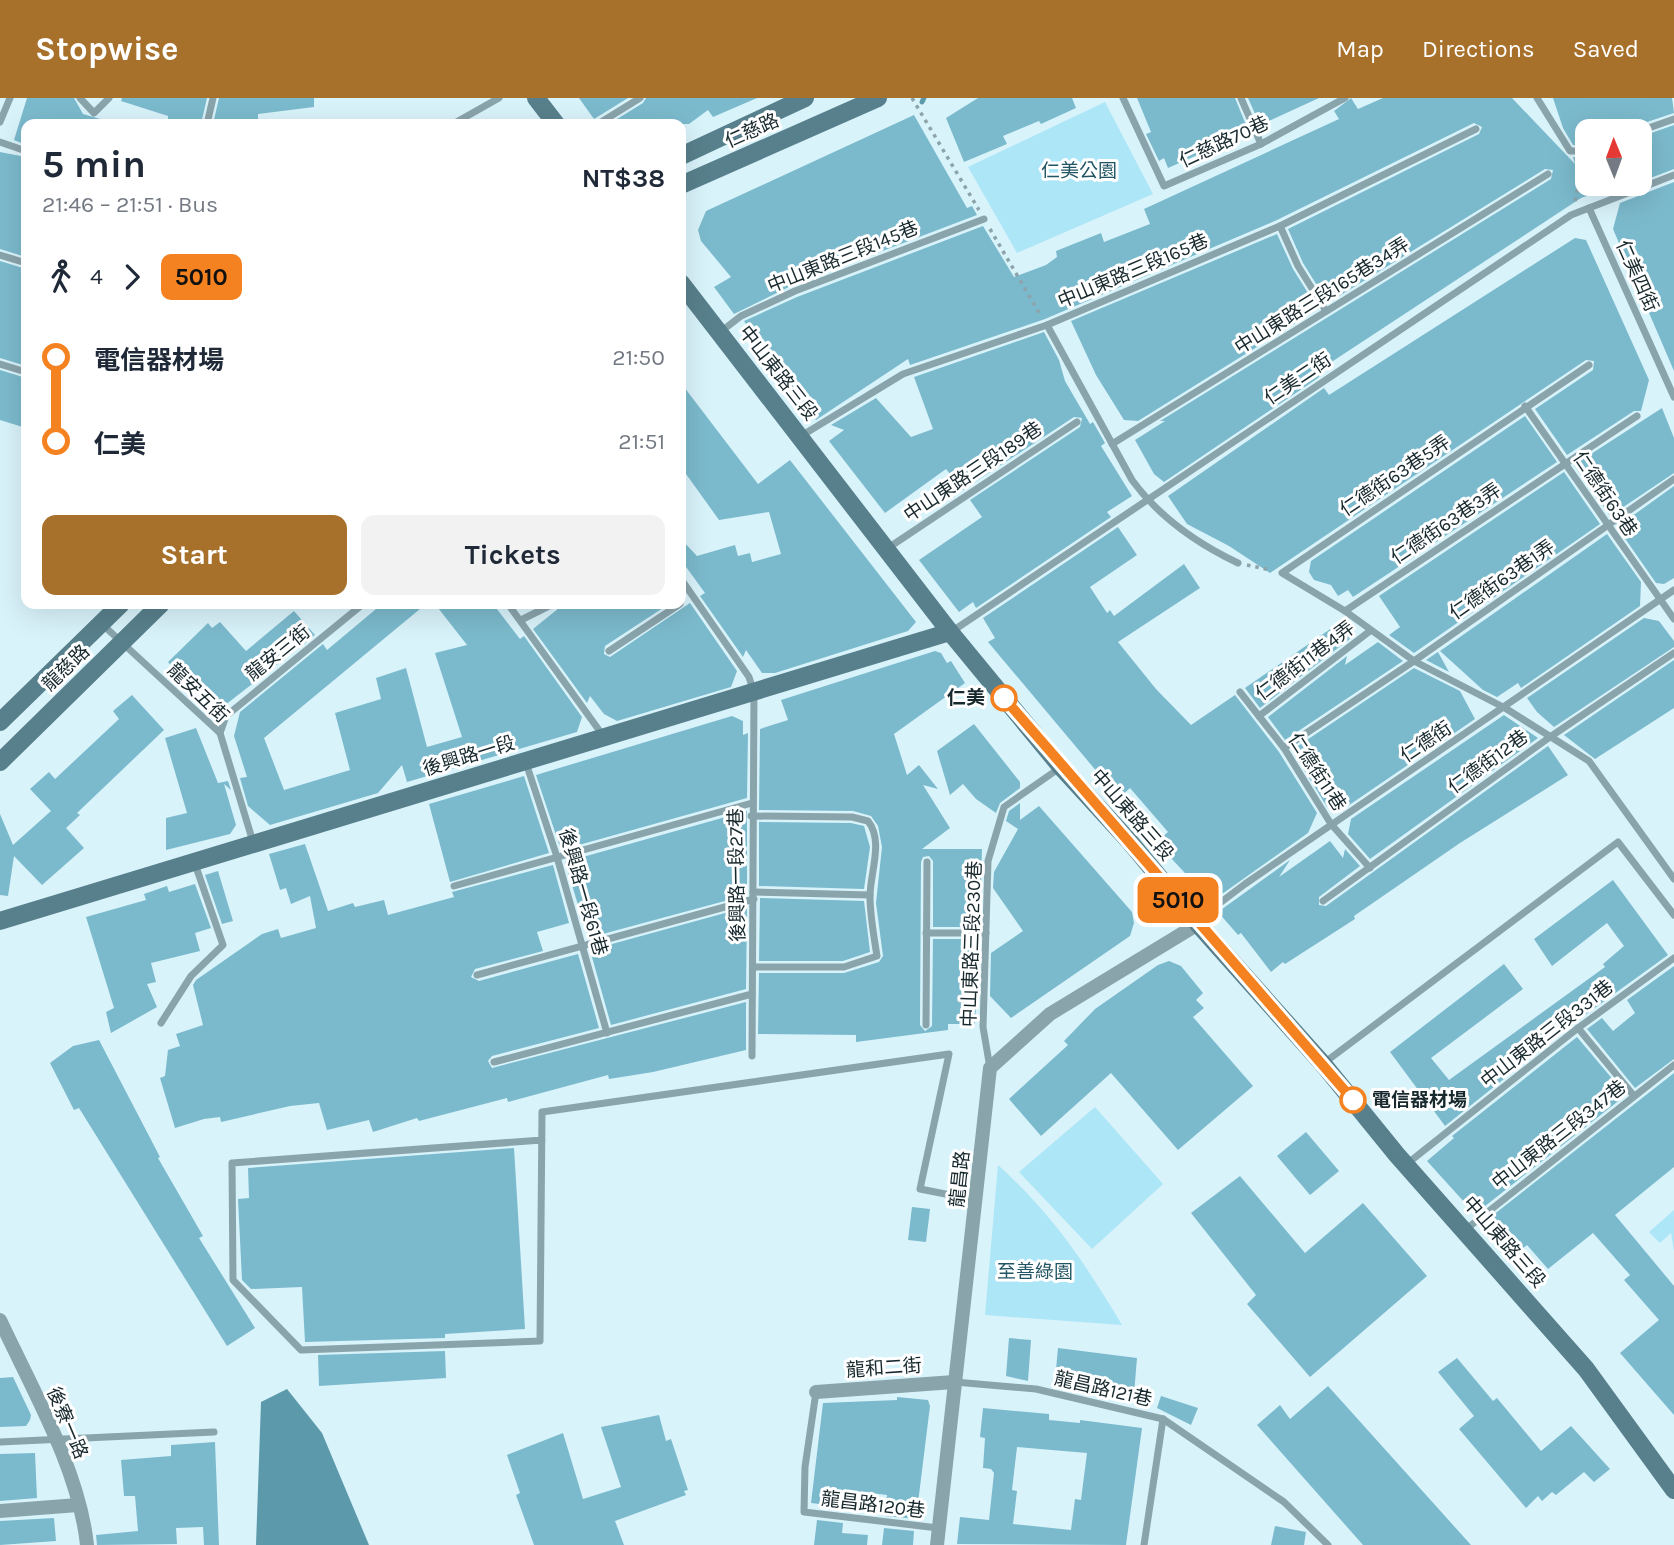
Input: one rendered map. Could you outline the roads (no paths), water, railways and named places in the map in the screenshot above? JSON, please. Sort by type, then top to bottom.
[{"type":"street","points":[[536,98],[552,119]]},
{"type":"street","name":"仁慈路","points":[[686,154],[805,98]]},
{"type":"street","name":"仁慈路","points":[[686,184],[878,98]]},
{"type":"street","name":"中山東路三段","points":[[686,290],[950,632],[1061,767],[1130,842],[1198,924],[1323,1064],[1586,1369],[1674,1490]]},
{"type":"street","name":"龍慈路","points":[[0,722],[117,609]]},
{"type":"street","name":"龍慈路","points":[[0,762],[156,609]]},
{"type":"street","name":"後興路一段","points":[[0,921],[950,632]]},
{"type":"street","points":[[990,1069],[1050,1014],[1198,924]]},
{"type":"street","name":"龍昌路","points":[[937,1545],[990,1069]]},
{"type":"street","name":"後寮一路","points":[[0,1320],[56,1440],[78,1504],[87,1545]]},
{"type":"street","name":"龍和二街","points":[[816,1392],[954,1382]]},
{"type":"street","points":[[0,1511],[78,1504]]},
{"type":"lane","points":[[0,122],[10,98]]},
{"type":"lane","points":[[80,98],[94,113],[109,98]]},
{"type":"lane","points":[[208,119],[213,98]]},
{"type":"lane","points":[[462,119],[499,98]]},
{"type":"lane","points":[[606,119],[640,98]]},
{"type":"lane","name":"仁慈路70巷","points":[[1123,98],[1164,186],[1261,144],[1345,98]]},
{"type":"lane","points":[[1241,98],[1261,144]]},
{"type":"lane","points":[[1538,98],[1570,151],[1575,151]]},
{"type":"lane","points":[[1652,127],[1674,119]]},
{"type":"lane","name":"中山東路三段165巷","points":[[801,436],[903,374],[1047,325],[1280,226],[1476,129]]},
{"type":"lane","points":[[0,142],[21,149]]},
{"type":"lane","name":"中山東路三段165巷34弄","points":[[1112,444],[1548,174]]},
{"type":"lane","name":"仁美二街","points":[[950,632],[1572,215],[1674,175]]},
{"type":"lane","name":"仁美四街","points":[[1589,208],[1674,397]]},
{"type":"lane","name":"中山東路三段145巷","points":[[719,333],[741,316],[795,291],[984,219]]},
{"type":"lane","points":[[1280,226],[1298,266],[1326,311]]},
{"type":"lane","points":[[0,255],[21,261]]},
{"type":"lane","points":[[1047,325],[1146,500],[1204,547],[1238,563]]},
{"type":"lane","points":[[0,364],[21,370]]},
{"type":"lane","name":"仁德街63巷5弄","points":[[1345,611],[1282,573],[1589,365]]},
{"type":"lane","name":"仁德街63巷","points":[[1525,406],[1658,600]]},
{"type":"lane","name":"仁德街63巷3弄","points":[[1345,611],[1637,416]]},
{"type":"lane","name":"中山東路三段189巷","points":[[886,548],[1077,422]]},
{"type":"lane","name":"仁德街63巷1弄","points":[[1284,748],[1414,661],[1674,479]]},
{"type":"lane","points":[[686,586],[749,677],[754,693]]},
{"type":"lane","name":"仁德街","points":[[1198,924],[1212,909],[1245,884],[1674,590]]},
{"type":"lane","points":[[686,599],[693,595]]},
{"type":"lane","points":[[1658,600],[1674,620]]},
{"type":"lane","name":"龍安三街","points":[[220,733],[226,716],[357,609]]},
{"type":"lane","points":[[513,609],[604,737]]},
{"type":"lane","points":[[521,620],[542,609]]},
{"type":"lane","points":[[609,651],[671,609]]},
{"type":"lane","points":[[1345,611],[1414,661],[1505,708],[1589,761],[1674,879]]},
{"type":"lane","name":"龍安五街","points":[[103,625],[220,733],[254,843]]},
{"type":"lane","name":"仁德街11巷4弄","points":[[1259,716],[1370,631]]},
{"type":"lane","name":"仁德街12巷","points":[[1324,901],[1550,737],[1674,653]]},
{"type":"lane","name":"仁德街11巷","points":[[1240,692],[1284,748],[1331,824],[1370,868]]},
{"type":"lane","name":"後興路一段27巷","points":[[752,1056],[754,896],[751,816],[754,693]]},
{"type":"lane","name":"後興路一段61巷","points":[[526,761],[557,857],[607,1033]]},
{"type":"lane","name":"中山東路三段230巷","points":[[990,1069],[982,1027],[988,861],[1004,807],[1061,767]]},
{"type":"lane","points":[[454,886],[752,803]]},
{"type":"lane","points":[[751,816],[852,817],[869,821],[875,838],[870,895],[877,956],[844,967],[754,967]]},
{"type":"lane","points":[[1323,1064],[1618,842],[1674,915]]},
{"type":"lane","points":[[161,1023],[191,976],[223,944],[193,861]]},
{"type":"lane","points":[[926,1025],[927,862]]},
{"type":"lane","points":[[477,975],[754,896],[870,895]]},
{"type":"lane","points":[[926,933],[986,933]]},
{"type":"lane","name":"中山東路三段331巷","points":[[1407,1164],[1578,1027],[1674,958]]},
{"type":"lane","points":[[494,1062],[752,994]]},
{"type":"lane","points":[[1578,1027],[1634,1096]]},
{"type":"lane","points":[[542,1140],[233,1163],[233,1280],[301,1350],[540,1340],[542,1140],[542,1112],[949,1054],[920,1189],[977,1200]]},
{"type":"lane","name":"中山東路三段347巷","points":[[1465,1230],[1674,1065]]},
{"type":"lane","name":"龍昌路121巷","points":[[954,1382],[1036,1389],[1163,1419],[1283,1502],[1328,1545]]},
{"type":"lane","name":"龍昌路120巷","points":[[816,1392],[805,1467],[804,1512],[938,1528]]},
{"type":"lane","points":[[1144,1545],[1163,1419]]},
{"type":"lane","points":[[0,1442],[214,1432]]},
{"type":"waterway","points":[[922,102],[924,98]]},
{"type":"place","name":"仁美","points":[[1004,698]]},
{"type":"place","name":"電信器材場","points":[[1353,1100]]},
{"type":"park label","name":"仁美公園","points":[[1079,171]]},
{"type":"park label","name":"至善綠園","points":[[1035,1272]]}]
